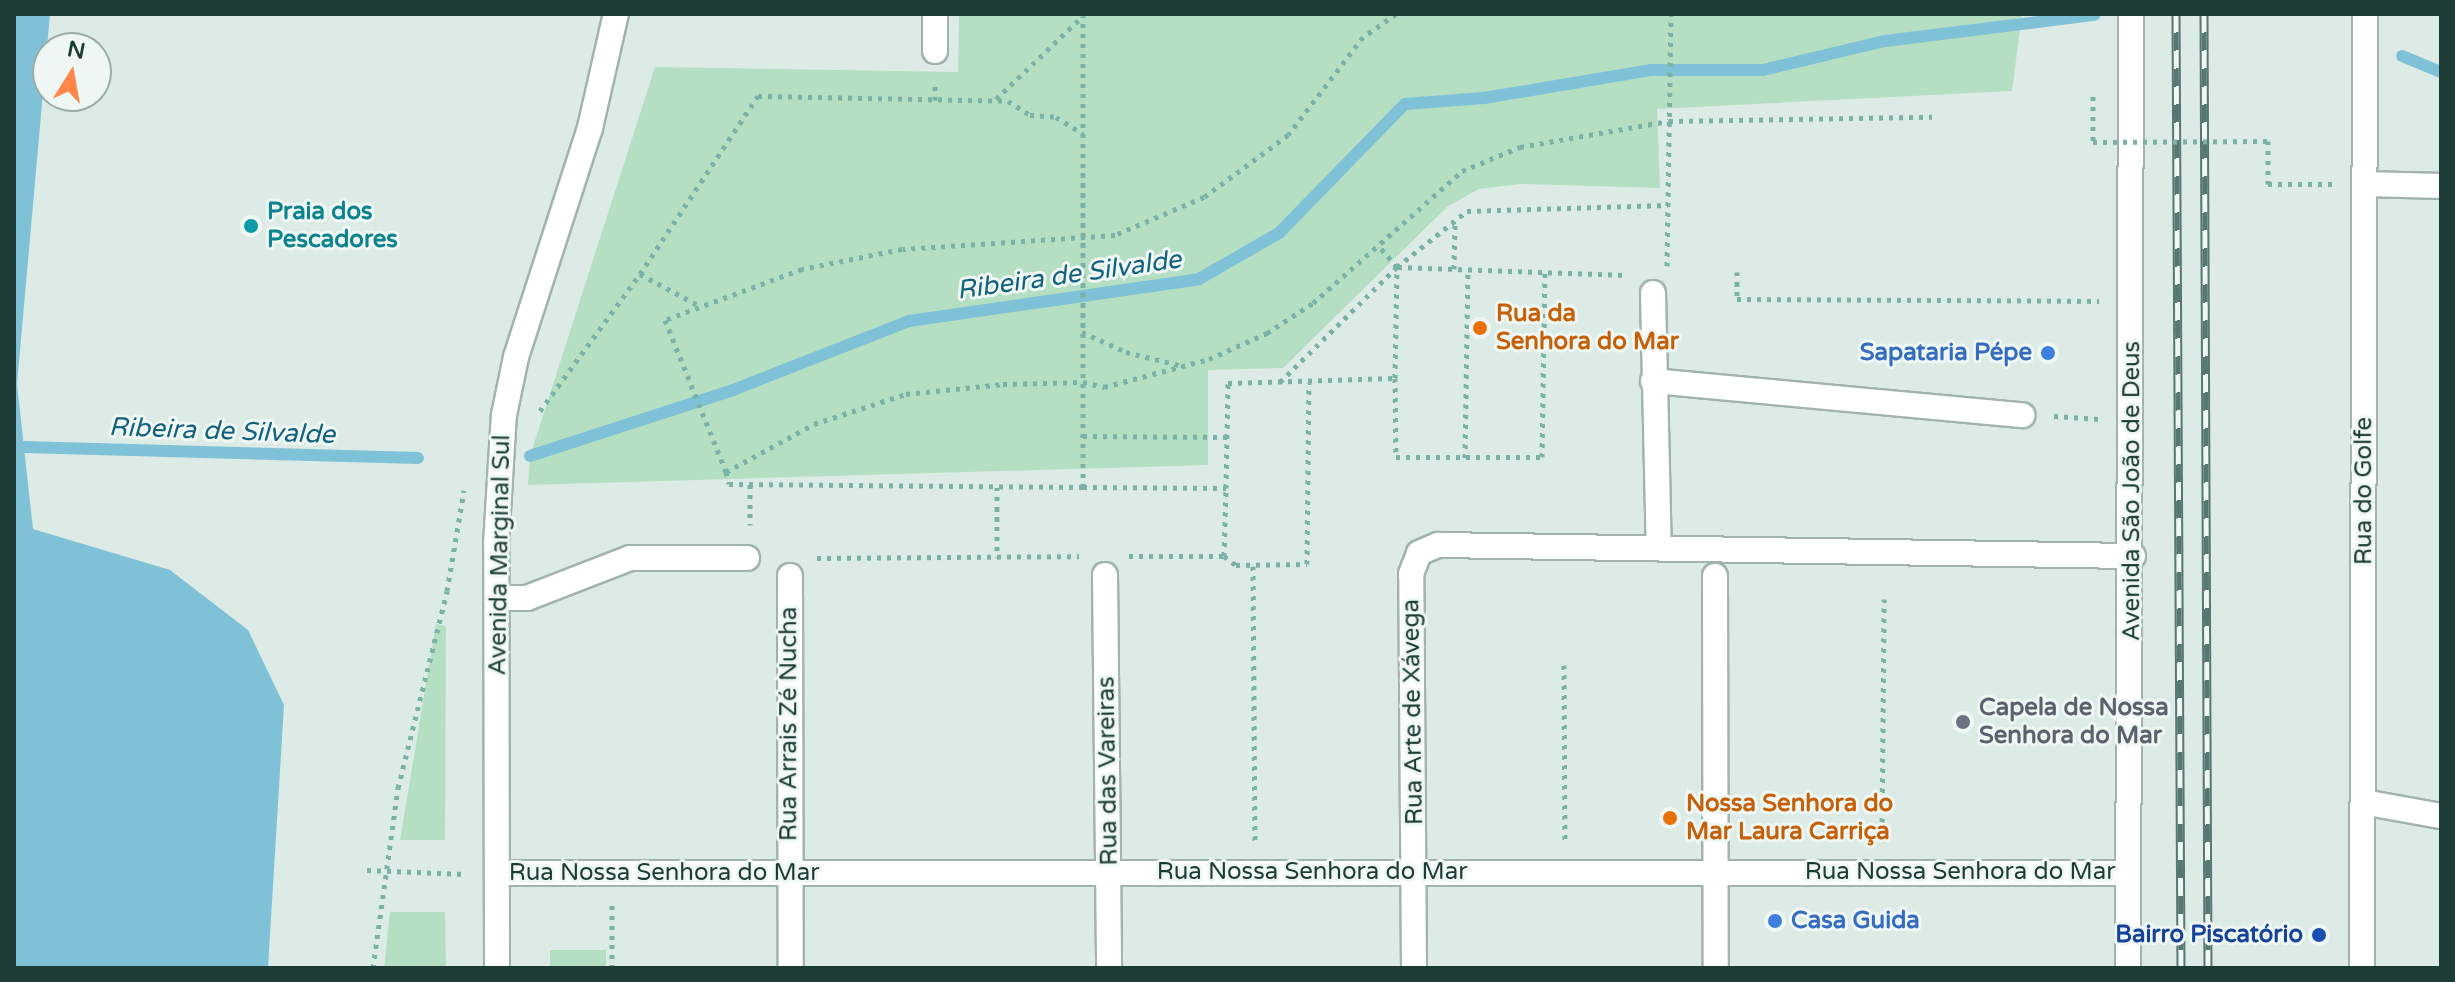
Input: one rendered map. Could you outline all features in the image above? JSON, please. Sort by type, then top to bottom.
[{"type":"street","name":"Avenida Marginal Sul","points":[[497,968],[497,598],[504,415],[516,357],[590,128],[616,14]]},
{"type":"street","points":[[935,14],[935,51]]},
{"type":"street","name":"Avenida São João de Deus","points":[[2128,968],[2133,556],[2131,14]]},
{"type":"street","name":"Rua do Golfe","points":[[2362,968],[2365,14]]},
{"type":"street","points":[[2365,184],[2441,186]]},
{"type":"street","points":[[1653,284],[1659,548],[2133,556]]},
{"type":"street","points":[[1653,381],[2022,415]]},
{"type":"street","name":"Rua Arte de Xávega","points":[[1414,968],[1416,872],[1411,574],[1419,553],[1438,545],[1659,548]]},
{"type":"street","points":[[497,598],[527,598],[630,558],[747,558]]},
{"type":"street","name":"Rua das Vareiras","points":[[1104,562],[1109,968]]},
{"type":"street","name":"Rua Arrais Zé Nucha","points":[[791,968],[789,873],[798,567]]},
{"type":"street","points":[[1715,576],[1716,968]]},
{"type":"street","points":[[2363,802],[2441,816]]},
{"type":"street","name":"Rua Nossa Senhora do Mar","points":[[497,873],[2128,873]]},
{"type":"path","points":[[1226,488],[729,484],[665,320],[697,304],[802,269],[902,249],[1115,235],[1204,197],[1288,135],[1363,37],[1396,14]]},
{"type":"path","points":[[1397,267],[1545,272],[1653,284],[1667,275],[1671,14]]},
{"type":"path","points":[[995,100],[1084,15]]},
{"type":"path","points":[[1083,487],[1084,15]]},
{"type":"path","points":[[504,415],[535,417],[640,274],[758,96],[1008,101],[1030,115],[1056,117],[1084,135]]},
{"type":"path","points":[[2093,96],[2093,142],[2268,141],[2268,184],[2365,184]]},
{"type":"path","points":[[726,472],[814,424],[906,394],[1083,382],[1104,387],[1182,366],[1267,333],[1313,303],[1462,171],[1520,147],[1669,121],[1932,117]]},
{"type":"path","points":[[1279,383],[1397,267],[1467,211],[1668,205]]},
{"type":"path","points":[[1454,269],[1455,220]]},
{"type":"path","points":[[1379,246],[1397,267],[1396,457],[1542,457],[1545,272]]},
{"type":"path","points":[[1465,458],[1468,269]]},
{"type":"path","points":[[1737,272],[1737,299],[2132,301]]},
{"type":"path","points":[[640,274],[697,304]]},
{"type":"path","points":[[1082,328],[1126,352],[1182,366]]},
{"type":"path","points":[[1224,556],[1228,383],[1309,383],[1395,378]]},
{"type":"path","points":[[798,567],[997,557],[1104,562],[1224,556],[1236,565],[1307,564],[1309,383]]},
{"type":"path","points":[[2022,415],[2133,420]]},
{"type":"path","points":[[1083,436],[1227,437]]},
{"type":"path","points":[[747,558],[750,484]]},
{"type":"path","points":[[373,968],[398,788],[447,591],[464,487]]},
{"type":"path","points":[[997,487],[997,557]]},
{"type":"path","points":[[1253,566],[1255,872]]},
{"type":"path","points":[[1882,871],[1884,599]]},
{"type":"path","points":[[1564,665],[1565,872]]},
{"type":"path","points":[[367,870],[386,873],[497,873]]},
{"type":"path","points":[[612,873],[612,968]]},
{"type":"green space","points":[[959,14],[2022,14],[2012,91],[1657,109],[1660,188],[1520,184],[1479,189],[1448,206],[1283,368],[1208,370],[1208,465],[528,485],[530,456],[655,67],[958,72]]},
{"type":"green space","points":[[436,624],[446,626],[445,840],[400,840]]},
{"type":"green space","points":[[390,912],[445,912],[446,968],[384,968]]},
{"type":"green space","points":[[550,950],[606,950],[606,968],[550,968]]},
{"type":"water","points":[[14,14],[50,14],[48,32],[32,32],[32,112],[41,112],[17,384],[33,529],[170,570],[248,630],[284,705],[268,968],[14,968]]},
{"type":"waterway","name":"Ribeira de Silvalde","points":[[530,456],[733,390],[909,321],[1199,279],[1279,233],[1405,104],[1484,98],[1652,70],[1763,70],[1885,41],[2094,15]]},
{"type":"waterway","name":"Ribeira de Silvalde","points":[[2402,56],[2441,72]]},
{"type":"waterway","name":"Ribeira de Silvalde","points":[[24,447],[418,458]]},
{"type":"railway","points":[[2176,14],[2181,968]]},
{"type":"railway","points":[[2204,14],[2208,968]]},
{"type":"place","name":"Praia dos Pescadores","points":[[251,226]]},
{"type":"place","name":"Rua da Senhora do Mar","points":[[1480,328]]},
{"type":"place","name":"Sapataria Pépe","points":[[2048,353]]},
{"type":"place","name":"Capela de Nossa Senhora do Mar","points":[[1963,722]]},
{"type":"place","name":"Nossa Senhora do Mar Laura Carriça","points":[[1670,818]]},
{"type":"place","name":"Casa Guida","points":[[1775,921]]},
{"type":"place","name":"Bairro Piscatório","points":[[2319,935]]}]
